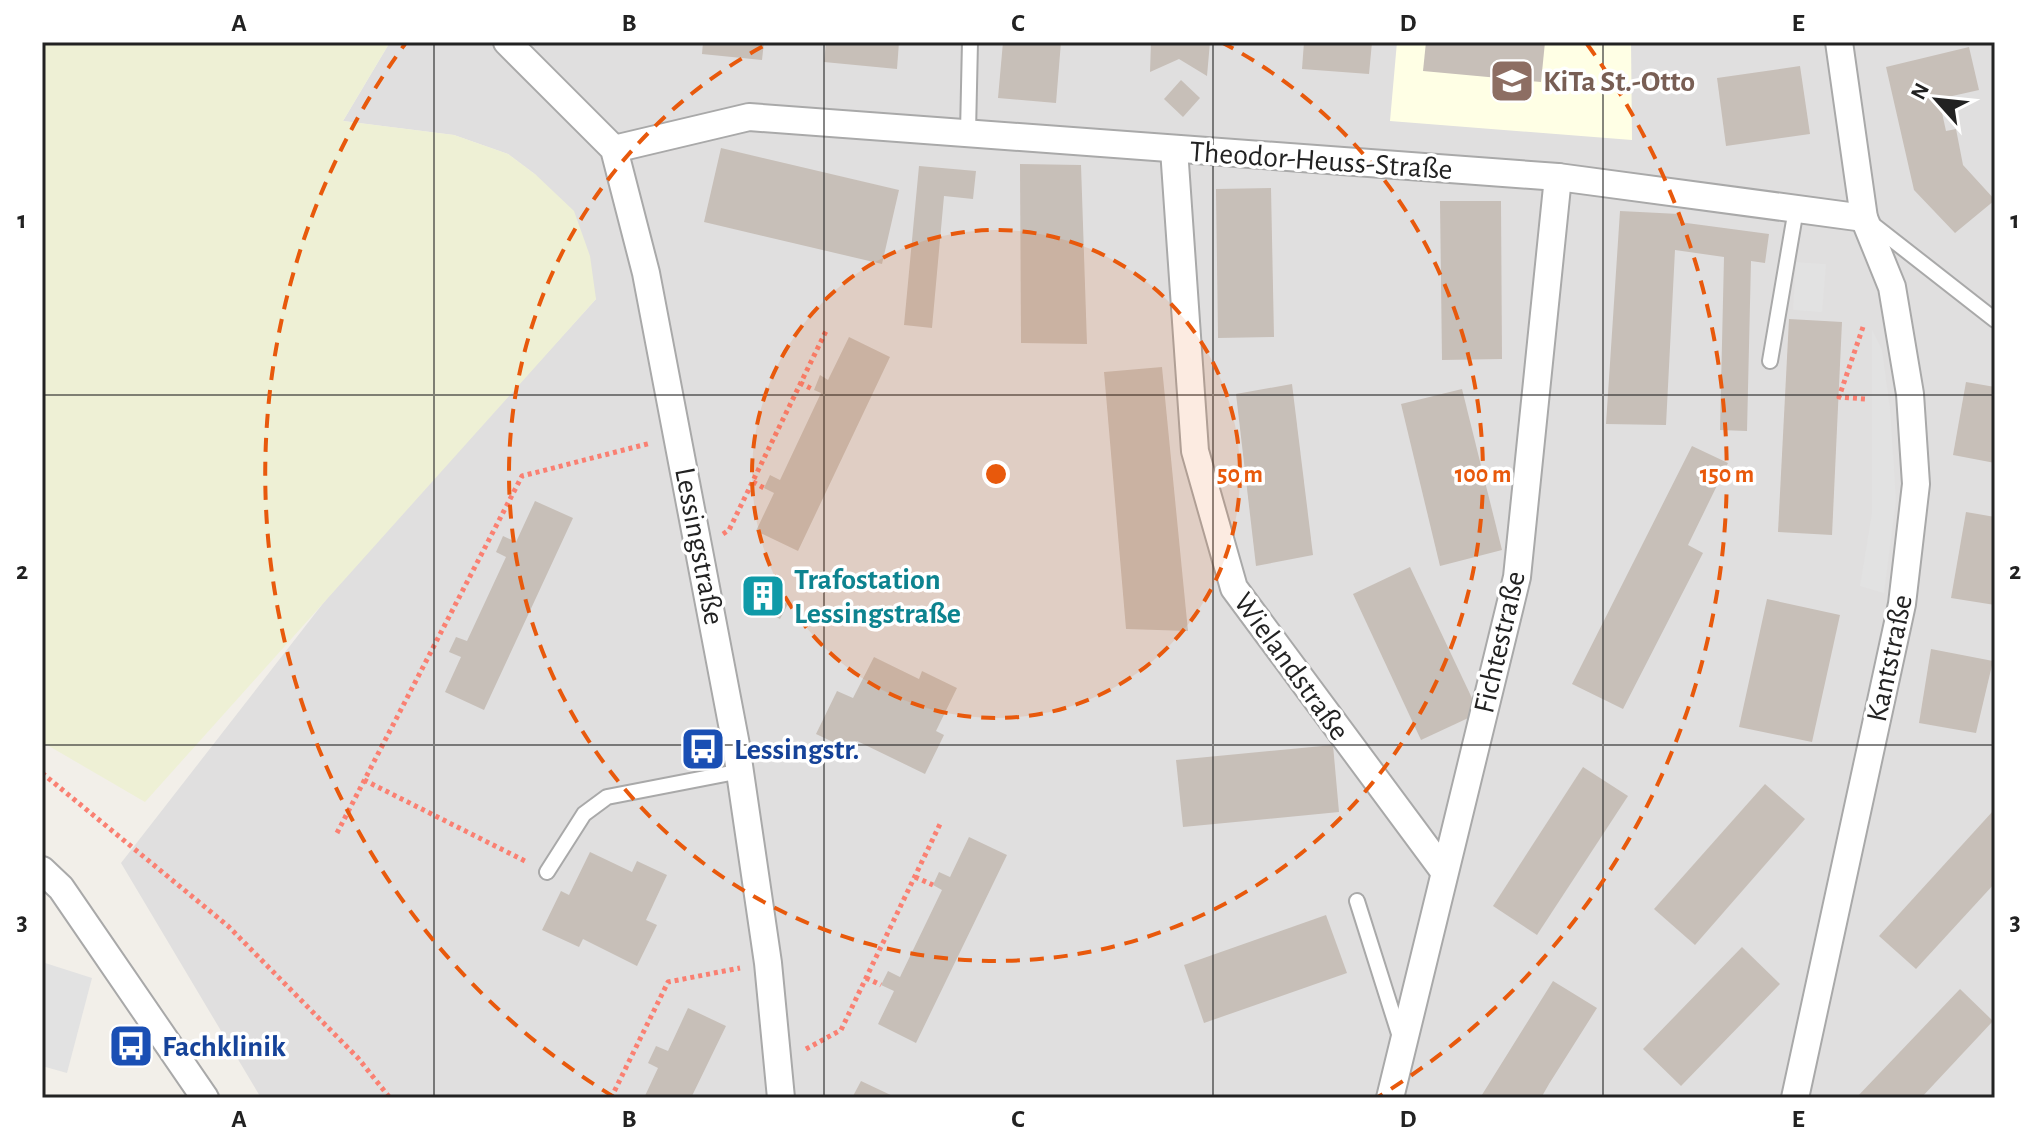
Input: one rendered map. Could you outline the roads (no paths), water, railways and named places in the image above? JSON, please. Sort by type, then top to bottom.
[{"type":"street","points":[[507,42],[614,149]]},
{"type":"street","name":"Kantstraße","points":[[1795,1098],[1902,604],[1916,484],[1910,394],[1892,287],[1864,218],[1839,42]]},
{"type":"street","name":"Theodor-Heuss-Straße","points":[[614,149],[749,117],[1558,177],[1864,218]]},
{"type":"street","name":"Lessingstraße","points":[[614,149],[646,273],[741,771],[768,963],[781,1098]]},
{"type":"street","name":"Wielandstraße","points":[[1174,149],[1195,451],[1234,588],[1443,870]]},
{"type":"street","name":"Fichtestraße","points":[[1390,1098],[1443,870],[1517,577],[1558,177]]},
{"type":"street","points":[[42,870],[61,888],[205,1098]]},
{"type":"lane","points":[[968,132],[970,42]]},
{"type":"lane","points":[[1770,361],[1796,209]]},
{"type":"lane","points":[[1864,218],[1995,320]]},
{"type":"lane","points":[[547,872],[584,814],[607,797],[741,771]]},
{"type":"lane","points":[[1357,901],[1403,1045]]},
{"type":"place","name":"KiTa St.-Otto","points":[[1512,81]]},
{"type":"place","name":"Trafostation Lessingstraße","points":[[763,596]]},
{"type":"place","name":"Lessingstr.","points":[[703,749]]},
{"type":"place","name":"Fachklinik","points":[[131,1046]]}]
